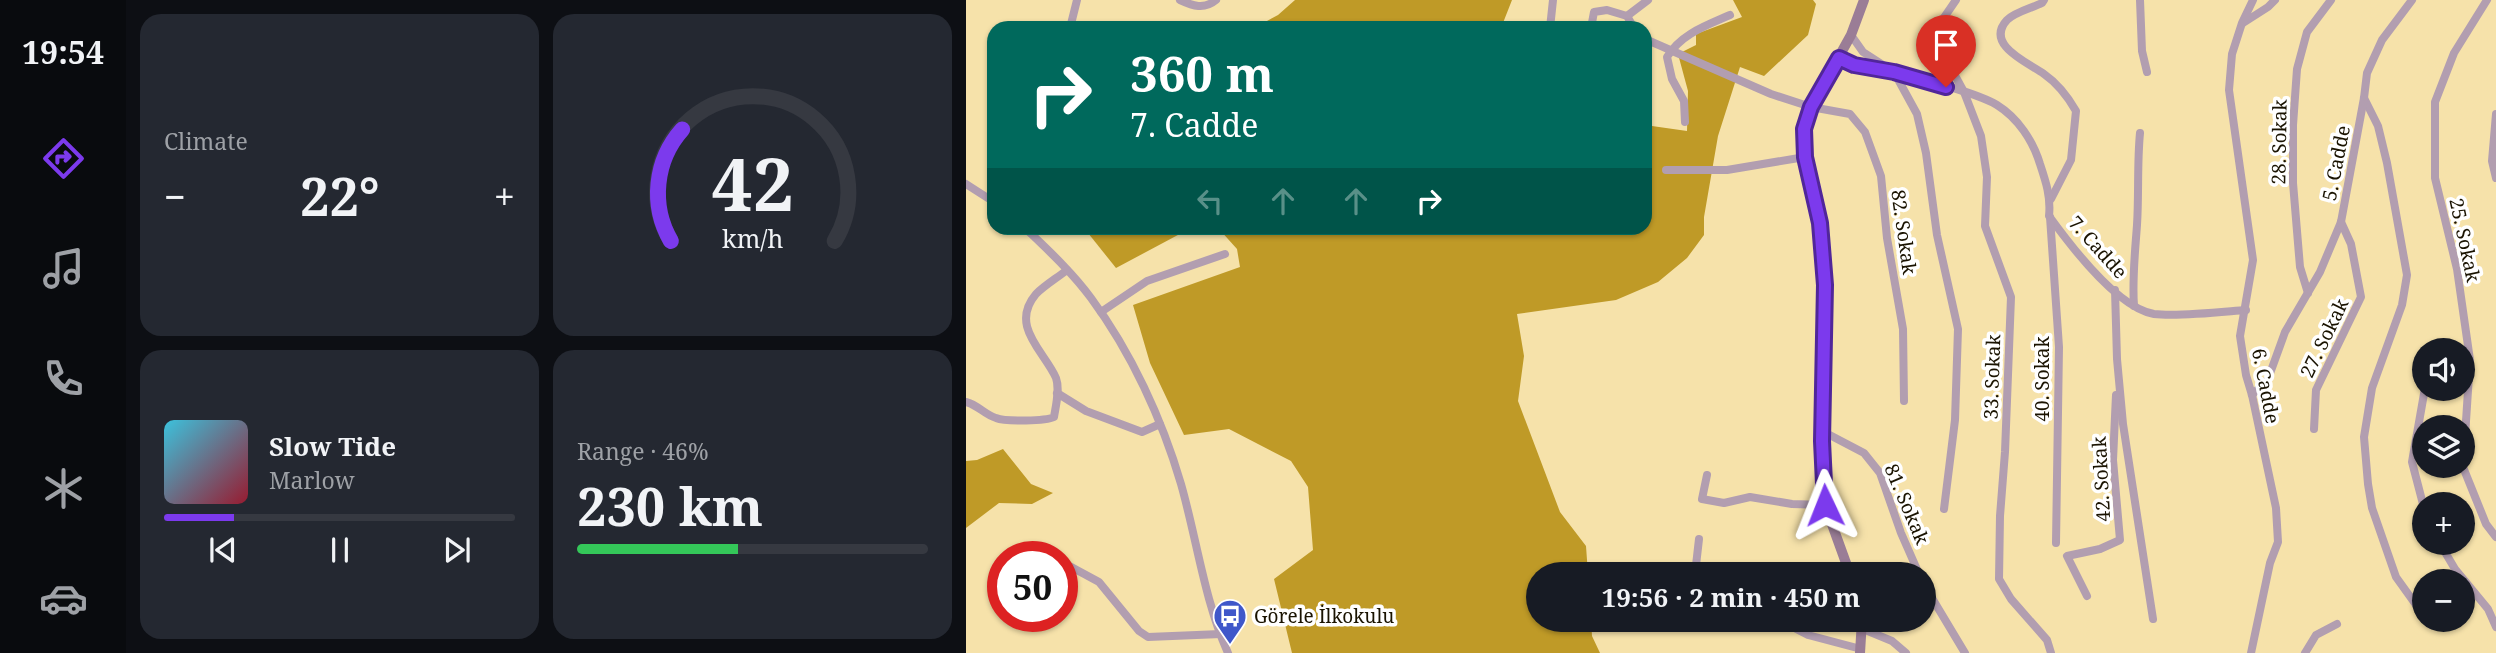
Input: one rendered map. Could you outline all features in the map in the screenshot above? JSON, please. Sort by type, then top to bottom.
[{"type":"main road","points":[[1846,562],[1825,505],[1822,431],[1825,314],[1823,255],[1820,223],[1805,157],[1804,129],[1811,107],[1852,35],[1864,0]]},
{"type":"main road","points":[[1861,651],[1862,632]]},
{"type":"street","points":[[1072,21],[1077,0]]},
{"type":"street","points":[[1180,0],[1202,7],[1216,0]]},
{"type":"street","points":[[1551,21],[1553,0]]},
{"type":"street","points":[[1627,16],[1648,0]]},
{"type":"street","name":"33. Sokak","points":[[1956,0],[1943,19],[1952,70],[1964,92],[1981,136],[1987,177],[1985,226],[2011,297],[1999,579],[2011,599],[2047,640],[2051,653]]},
{"type":"street","points":[[2044,0],[2008,19],[2001,34],[2003,43],[2012,54],[2055,83],[2076,111],[2071,160],[2051,199]]},
{"type":"street","points":[[2140,0],[2147,72]]},
{"type":"street","name":"6. Cadde","points":[[2251,653],[2270,564],[2278,542],[2276,508],[2246,375],[2240,336],[2253,260],[2230,90],[2232,54],[2253,0]]},
{"type":"street","points":[[2242,23],[2269,7],[2274,0]]},
{"type":"street","name":"28. Sokak","points":[[2308,293],[2300,267],[2293,183],[2297,69],[2307,32],[2331,0]]},
{"type":"street","points":[[2403,0],[2403,10]]},
{"type":"street","name":"5. Cadde","points":[[2252,395],[2268,379],[2285,332],[2320,272],[2341,222],[2367,73],[2382,40],[2412,0]]},
{"type":"street","name":"25. Sokak","points":[[2487,0],[2454,52],[2435,102],[2435,178],[2456,269],[2470,360],[2462,467],[2486,524],[2496,537]]},
{"type":"street","points":[[1592,21],[1594,12],[1607,10],[1627,16],[1630,21]]},
{"type":"street","points":[[1685,122],[1684,101],[1672,79],[1667,57],[1679,40],[1730,15]]},
{"type":"street","points":[[1852,35],[1863,52],[1894,72],[1917,114],[1926,153],[1939,246],[1958,329],[1955,420],[1944,509]]},
{"type":"street","name":"82. Sokak","points":[[1652,42],[1771,94],[1811,107],[1850,114],[1866,132],[1881,176],[1887,238],[1903,329],[1904,401]]},
{"type":"street","name":"7. Cadde","points":[[1839,58],[1854,65],[1894,72],[1964,92],[1996,104],[2013,118],[2028,136],[2038,158],[2051,199],[2049,216],[2071,246],[2138,310],[2156,314],[2246,310]]},
{"type":"street","points":[[2364,98],[2378,126],[2387,163],[2407,275],[2402,305],[2372,388],[2364,438],[2368,484],[2372,508],[2396,577],[2412,599]]},
{"type":"street","points":[[2496,114],[2491,160],[2496,178]]},
{"type":"street","points":[[2134,306],[2132,273],[2137,224],[2140,133]]},
{"type":"street","points":[[1666,170],[1727,170],[1805,157]]},
{"type":"street","points":[[966,184],[987,198]]},
{"type":"street","name":"40. Sokak","points":[[2049,216],[2059,347],[2056,543]]},
{"type":"street","name":"27. Sokak","points":[[2314,429],[2316,390],[2361,297],[2351,244],[2341,222]]},
{"type":"street","points":[[1032,235],[1067,270],[1101,312],[1135,369],[1160,424],[1181,484],[1204,581],[1228,653]]},
{"type":"street","points":[[1101,312],[1147,281],[1225,254]]},
{"type":"street","points":[[966,402],[976,404],[994,418],[1046,421],[1054,417],[1057,381],[1029,339],[1027,317],[1030,303],[1037,293],[1067,270]]},
{"type":"street","name":"42. Sokak","points":[[2115,290],[2117,359],[2123,424],[2153,618]]},
{"type":"street","name":"42. Sokak","points":[[2087,596],[2067,556],[2100,549],[2120,540],[2113,460],[2117,359]]},
{"type":"street","points":[[1057,393],[1086,411],[1142,432],[1160,424]]},
{"type":"street","points":[[2420,492],[2412,462],[2423,401]]},
{"type":"street","name":"81. Sokak","points":[[1822,431],[1864,453],[1880,473],[1900,533],[1913,562]]},
{"type":"street","points":[[1707,475],[1702,499],[1724,503],[1750,497],[1792,504],[1825,505]]},
{"type":"street","points":[[1696,562],[1699,539]]},
{"type":"street","points":[[2447,555],[2488,609],[2496,627]]},
{"type":"street","points":[[1078,571],[1099,582],[1139,631],[1148,637],[1221,634]]},
{"type":"street","points":[[1936,605],[1965,653]]},
{"type":"street","points":[[2305,653],[2316,635],[2337,624]]},
{"type":"street","points":[[1802,632],[1861,651]]},
{"type":"street","points":[[1877,632],[1906,653]]},
{"type":"shaded area","points":[[1295,0],[1512,0],[1504,21],[1267,21]]},
{"type":"shaded area","points":[[1733,0],[1813,0],[1816,4],[1808,35],[1764,76],[1740,67],[1718,136],[1704,217],[1704,235],[1687,258],[1658,282],[1616,300],[1517,314],[1524,356],[1518,401],[1560,512],[1586,546],[1587,562],[1526,562],[1526,632],[1592,632],[1600,653],[1292,653],[1274,579],[1313,550],[1308,487],[1291,461],[1229,429],[1184,435],[1150,363],[1133,305],[1240,267],[1237,249],[1224,235],[1652,235],[1652,126],[1687,131],[1688,91],[1678,54],[1696,45],[1696,34],[1742,17]]},
{"type":"shaded area","points":[[1090,235],[1178,235],[1116,268]]},
{"type":"shaded area","points":[[1003,449],[1031,484],[1053,493],[1032,504],[999,503],[966,528],[966,461],[977,460]]},
{"type":"place","name":"Görele İlkokulu","points":[[1230,646]]},
{"type":"route","points":[[1825,505],[1822,441],[1825,285],[1820,223],[1805,157],[1804,129],[1807,116],[1839,58],[1854,65],[1894,72],[1946,87]]}]
